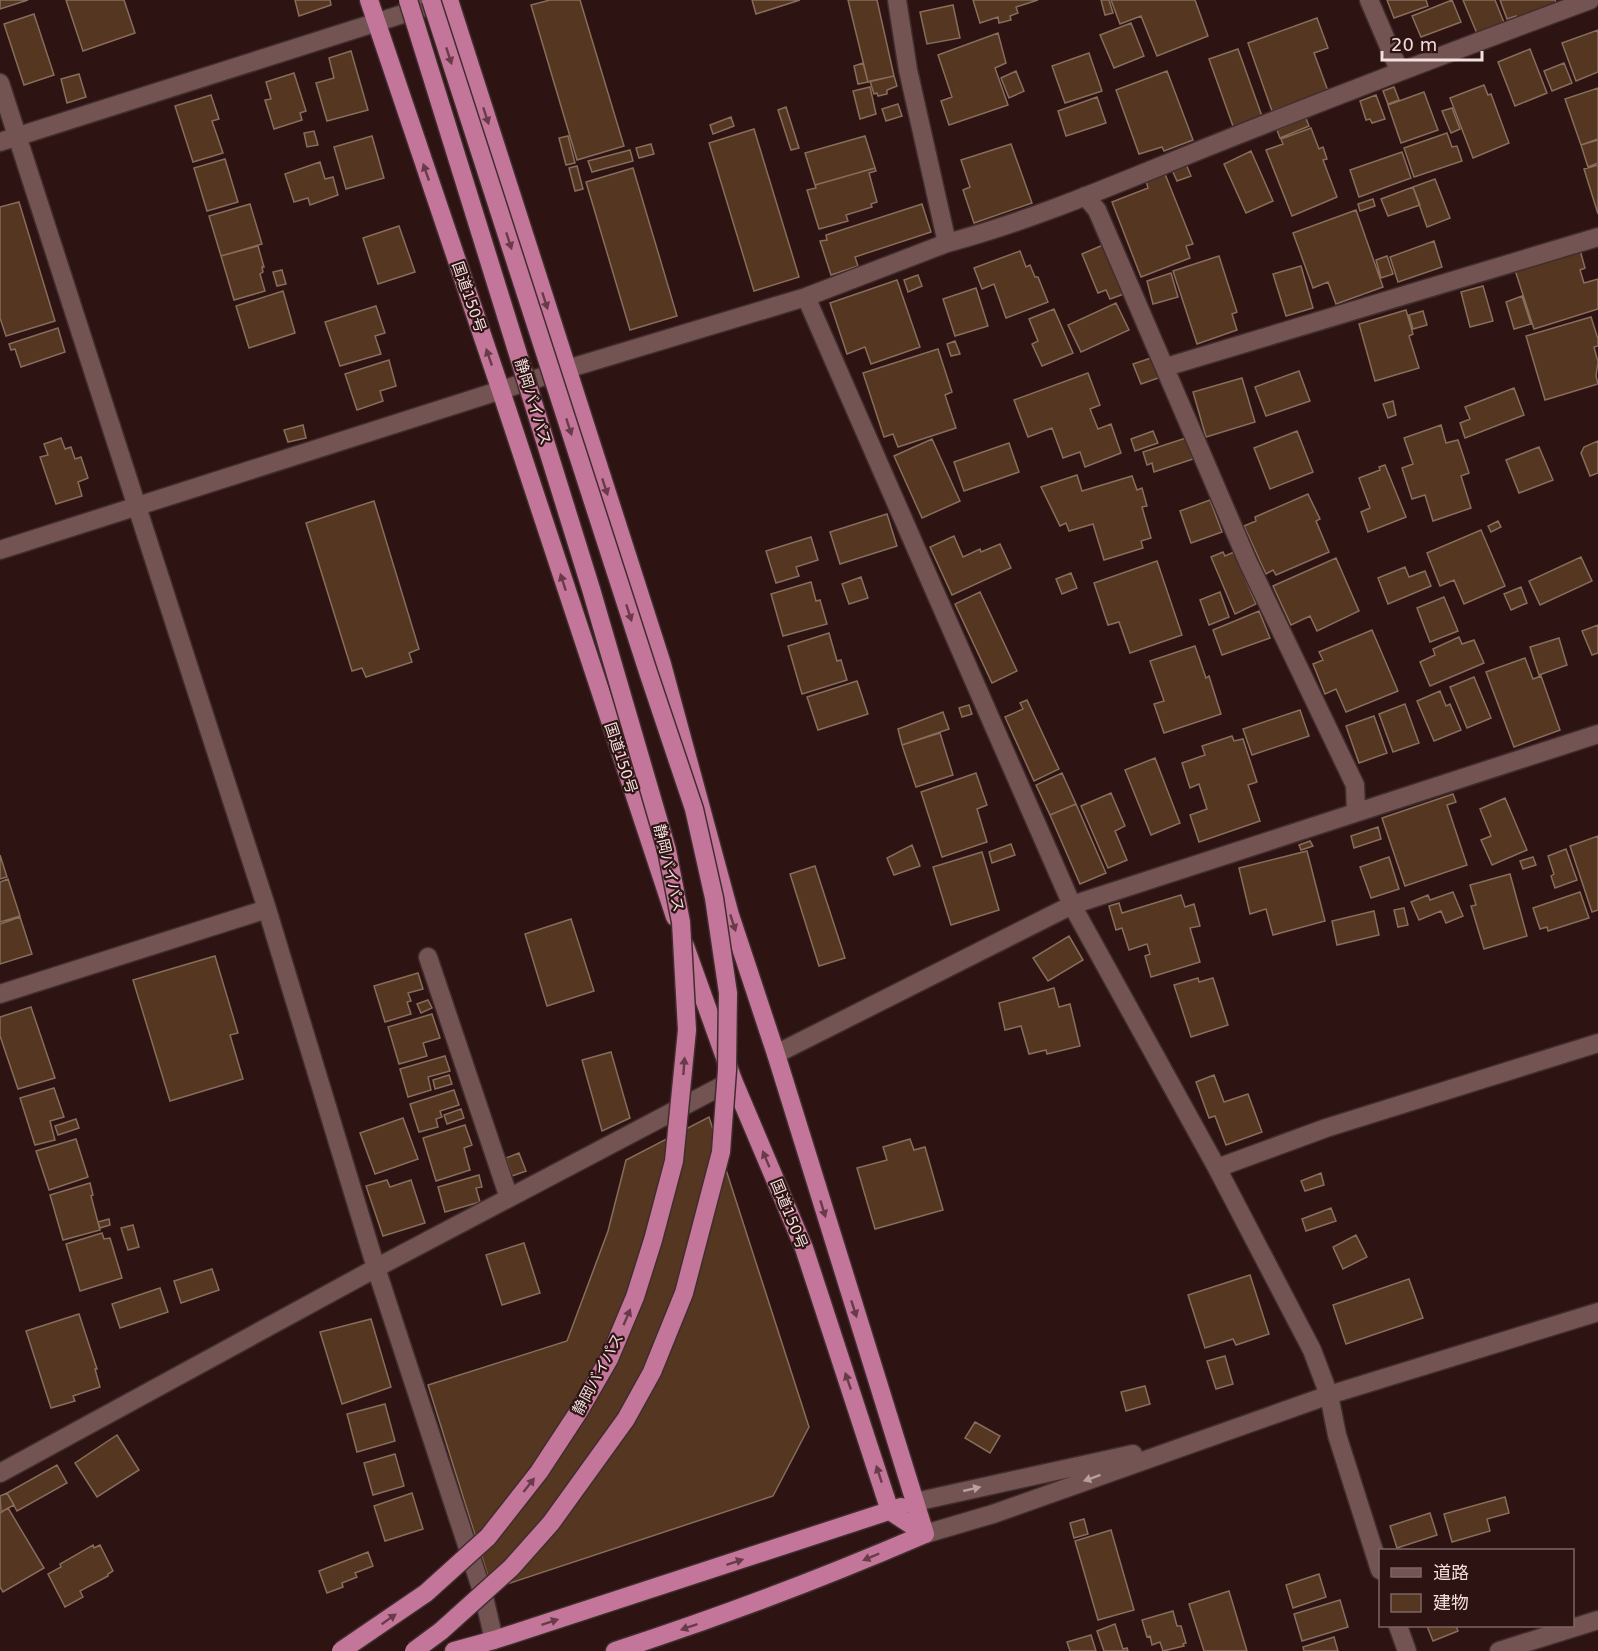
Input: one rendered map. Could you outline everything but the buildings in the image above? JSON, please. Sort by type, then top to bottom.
[{"type":"highway","name":"国道150号","points":[[369,0],[501,391],[667,897],[734,1080],[804,1248],[890,1511]]},
{"type":"highway","name":"静岡バイパス","points":[[340,1651],[426,1593],[488,1537],[539,1472],[579,1412],[609,1359],[635,1297],[674,1161],[687,1030],[681,922],[667,850],[588,578],[408,0]]},
{"type":"highway","name":"静岡バイパス","points":[[414,1651],[441,1631],[511,1568],[551,1523],[626,1419],[652,1372],[684,1293],[721,1152],[727,1070],[728,993],[714,898],[694,809],[431,0]]},
{"type":"highway","name":"国道150号","points":[[448,0],[662,664],[730,915],[776,1054],[925,1534]]},
{"type":"highway","points":[[454,1651],[494,1640],[915,1502]]},
{"type":"highway","points":[[890,1511],[925,1534]]},
{"type":"highway","points":[[615,1651],[692,1626],[813,1581],[925,1534]]},
{"type":"street","points":[[9,140],[448,0]]},
{"type":"street","points":[[897,0],[908,70],[947,243]]},
{"type":"street","points":[[1369,0],[1399,70]]},
{"type":"street","points":[[0,550],[567,369],[806,297],[947,243],[1084,196],[1399,70],[1590,0]]},
{"type":"street","points":[[0,83],[9,140],[138,506],[267,909],[376,1268],[480,1587],[494,1640]]},
{"type":"street","points":[[1084,196],[1097,210],[1248,562],[1355,785],[1356,811]]},
{"type":"street","points":[[1166,367],[1598,237]]},
{"type":"street","points":[[806,297],[1072,905],[1217,1168],[1312,1350],[1329,1395],[1337,1435],[1379,1567]]},
{"type":"street","points":[[776,1054],[1072,905],[1598,734]]},
{"type":"street","points":[[0,994],[267,909]]},
{"type":"street","points":[[428,957],[509,1198]]},
{"type":"street","points":[[1217,1168],[1326,1128],[1598,1043]]},
{"type":"street","points":[[0,1473],[376,1268],[734,1080]]},
{"type":"street","points":[[925,1534],[993,1514],[1329,1395],[1598,1312]]},
{"type":"street","points":[[915,1502],[1206,1437]]},
{"type":"street","points":[[1499,1651],[1598,1620]]},
{"type":"street","points":[[1398,1627],[1407,1651]]}]
